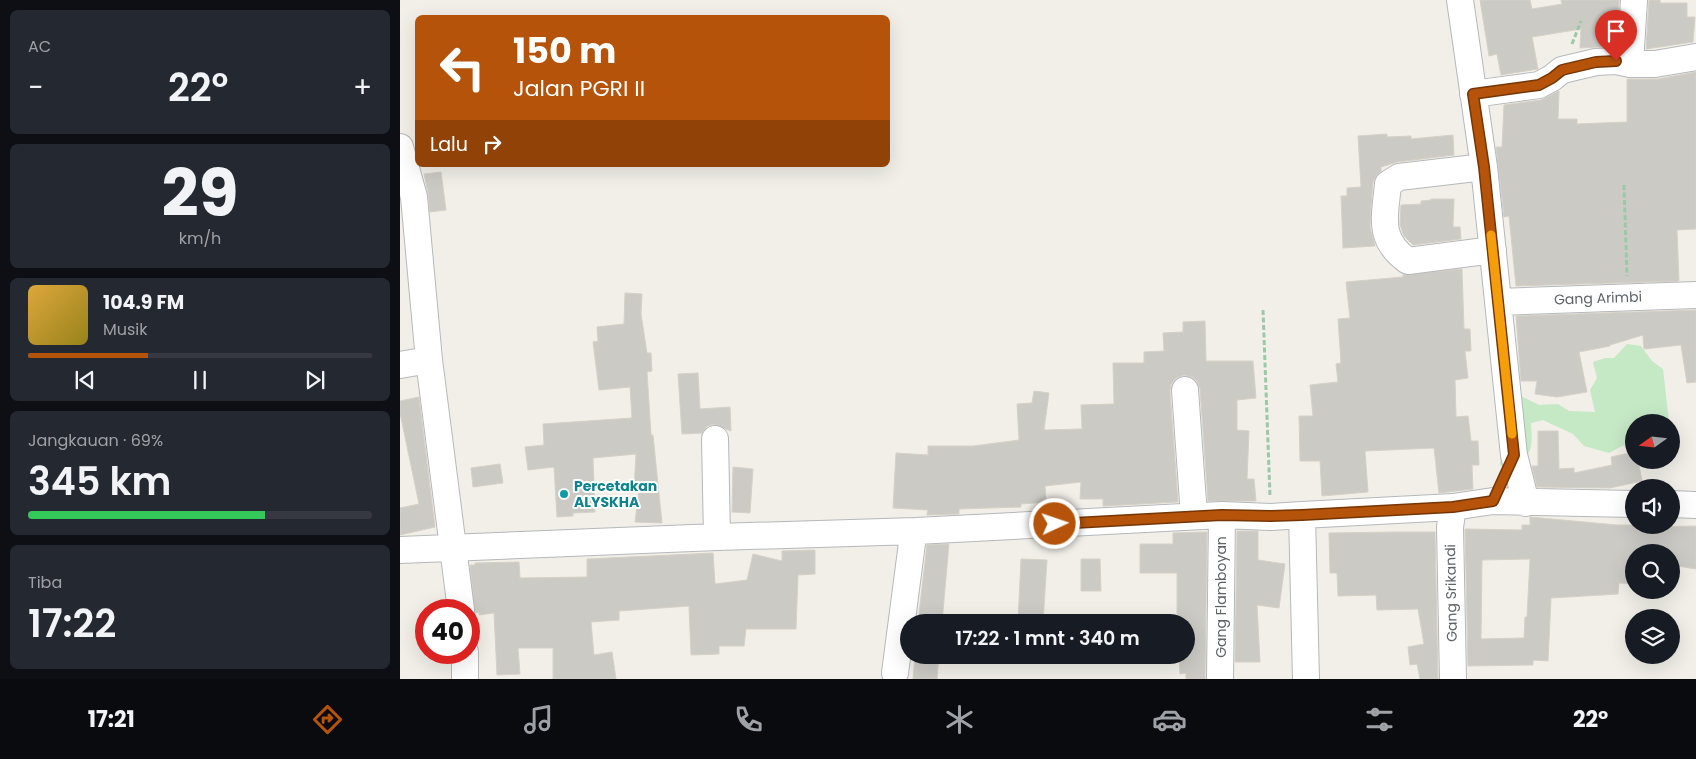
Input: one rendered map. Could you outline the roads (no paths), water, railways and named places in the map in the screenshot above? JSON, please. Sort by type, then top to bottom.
[{"type":"street","points":[[1460,0],[1484,167],[1514,455],[1526,503]]},
{"type":"street","points":[[1630,64],[1634,0]]},
{"type":"street","points":[[1473,94],[1539,85],[1562,70],[1596,62],[1616,61],[1630,64],[1655,64],[1696,57]]},
{"type":"street","points":[[400,147],[414,197],[429,360],[460,599]]},
{"type":"street","points":[[1484,167],[1399,177],[1388,184],[1384,222],[1388,239],[1395,252],[1408,261],[1493,250]]},
{"type":"street","name":"Gang Arimbi","points":[[1499,302],[1696,295]]},
{"type":"street","points":[[400,365],[429,360]]},
{"type":"street","points":[[1185,390],[1194,516]]},
{"type":"street","points":[[715,440],[717,537]]},
{"type":"street","points":[[1493,501],[1514,455]]},
{"type":"street","points":[[400,550],[916,531],[1194,516],[1302,515],[1453,507],[1493,501],[1625,504]]},
{"type":"street","points":[[1680,504],[1696,504]]},
{"type":"street","name":"Gang Srikandi","points":[[1453,507],[1450,526],[1453,679]]},
{"type":"street","name":"Gang Flamboyan","points":[[1220,679],[1222,515]]},
{"type":"street","points":[[1302,515],[1306,679]]},
{"type":"street","points":[[895,673],[912,542],[916,531]]},
{"type":"street","points":[[465,664],[465,679]]},
{"type":"place","name":"Percetakan ALYSKHA","points":[[564,494]]}]
